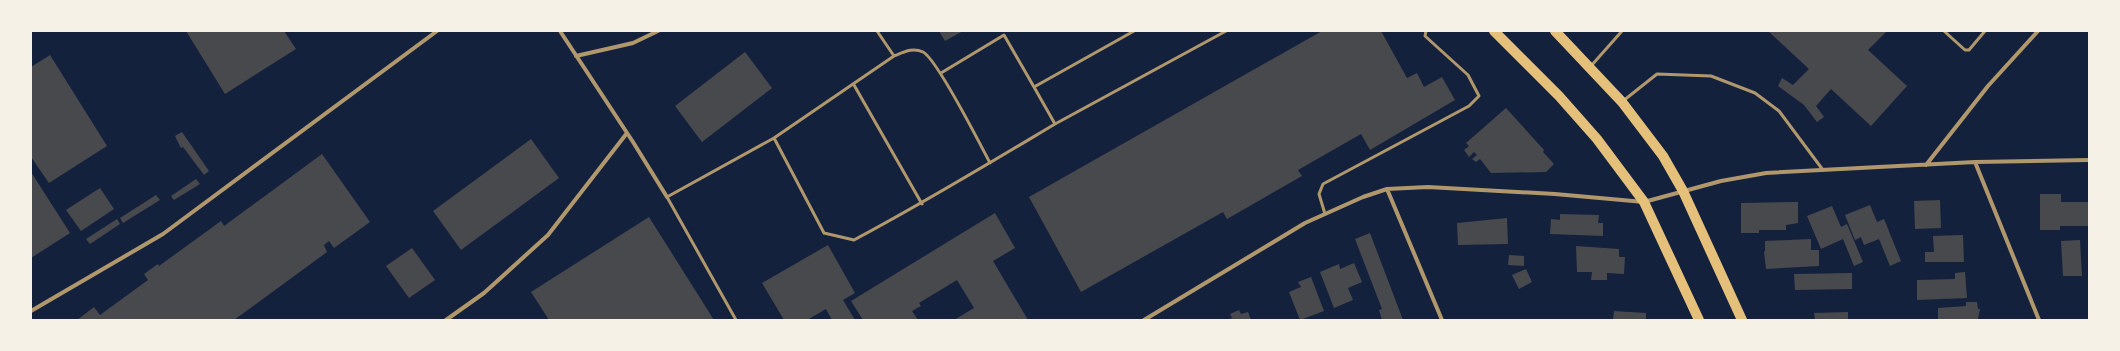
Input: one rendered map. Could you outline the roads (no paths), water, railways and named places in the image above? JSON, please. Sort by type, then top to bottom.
[{"type":"main road","points":[[1494,31],[1559,96],[1597,139],[1644,202],[1699,320]]},
{"type":"main road","points":[[1555,31],[1622,102],[1663,156],[1683,191],[1742,320]]},
{"type":"street","points":[[31,310],[164,234],[437,31]]},
{"type":"street","points":[[560,31],[667,197]]},
{"type":"street","points":[[576,56],[633,43],[658,31]]},
{"type":"street","points":[[1926,165],[1988,86],[2038,31]]},
{"type":"street","points":[[446,320],[484,293],[548,235],[627,133]]},
{"type":"street","points":[[1144,320],[1305,223],[1363,197],[1387,189],[1428,187],[1555,194],[1644,202],[1721,181],[1766,173],[1975,162],[2089,160]]},
{"type":"street","points":[[1975,162],[2039,320]]},
{"type":"street","points":[[1387,189],[1442,320]]},
{"type":"lane","points":[[877,31],[894,56]]},
{"type":"lane","points":[[1001,31],[1055,124]]},
{"type":"lane","points":[[1034,87],[1134,31]]},
{"type":"lane","points":[[774,138],[824,233],[854,240],[922,204],[1055,124],[1226,31]]},
{"type":"lane","points":[[1325,214],[1320,194],[1323,184],[1469,106],[1479,96],[1468,75],[1425,36],[1426,31]]},
{"type":"lane","points":[[1590,68],[1622,31]]},
{"type":"lane","points":[[1944,31],[1965,50],[1969,50],[1985,31]]},
{"type":"lane","points":[[941,73],[1004,35]]},
{"type":"lane","points":[[736,320],[667,197],[774,138],[854,85],[894,56],[913,49],[925,52],[941,73],[990,163]]},
{"type":"lane","points":[[1622,102],[1657,74],[1710,76],[1755,93],[1779,111],[1823,170]]},
{"type":"lane","points":[[854,85],[922,204]]}]
